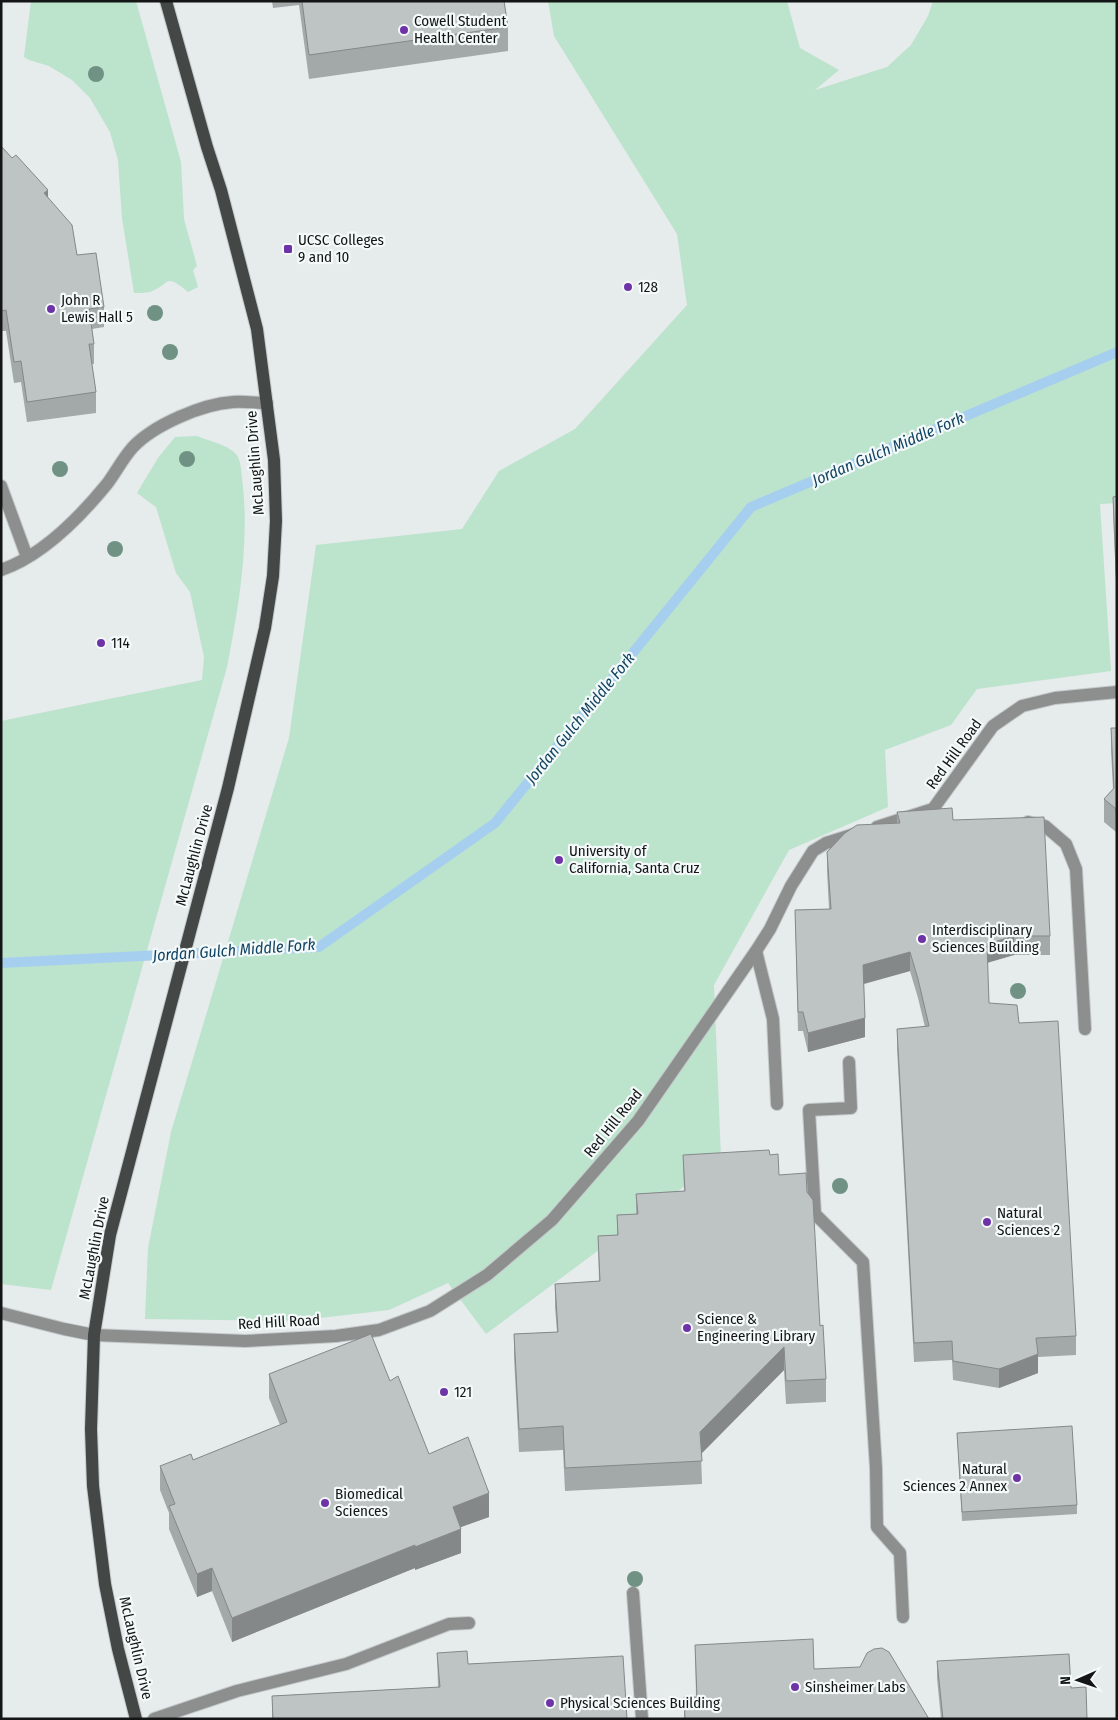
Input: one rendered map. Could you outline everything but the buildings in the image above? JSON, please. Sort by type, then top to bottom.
[{"type":"main road","name":"McLaughlin Drive","points":[[136,1719],[118,1649],[105,1584],[93,1486],[91,1428],[94,1335],[110,1234],[228,788],[265,628],[273,576],[276,521],[274,460],[257,329],[221,190],[166,1]]},
{"type":"street","points":[[1,570],[27,557],[79,517],[108,482],[133,447],[152,431],[195,410],[232,402],[267,403]]},
{"type":"street","points":[[1,486],[27,557]]},
{"type":"street","name":"Red Hill Road","points":[[1,1313],[94,1335],[244,1341],[336,1336],[379,1330],[430,1311],[487,1275],[552,1220],[638,1121],[770,930],[791,886],[813,851],[826,843],[840,838],[937,811],[993,726],[1022,706],[1055,698],[1117,692]]},
{"type":"street","points":[[1018,822],[1027,821],[1044,826],[1066,844],[1076,870],[1085,1029]]},
{"type":"street","points":[[756,951],[773,1019],[777,1104]]},
{"type":"street","points":[[849,1062],[851,1108],[809,1110],[815,1214],[863,1262],[878,1527],[900,1553],[904,1617]]},
{"type":"street","points":[[633,1593],[642,1719]]},
{"type":"street","points":[[154,1719],[237,1692],[346,1664],[449,1624],[469,1623]]},
{"type":"green space","points":[[31,1],[136,1],[181,162],[184,219],[197,266],[193,270],[198,287],[188,292],[171,281],[150,292],[134,293],[122,218],[118,160],[110,132],[90,98],[72,80],[49,66],[24,57]]},
{"type":"green space","points":[[548,1],[787,1],[800,48],[839,70],[815,90],[887,67],[911,45],[928,16],[933,1],[1117,1],[1117,503],[1100,504],[1111,671],[977,689],[951,725],[885,750],[888,807],[789,850],[714,985],[721,1159],[486,1334],[448,1283],[389,1310],[294,1321],[145,1319],[148,1248],[171,1132],[289,738],[316,545],[462,529],[499,471],[575,429],[687,305],[677,234],[554,36]]},
{"type":"green space","points":[[197,436],[231,450],[237,455],[241,468],[245,525],[244,549],[236,620],[227,667],[51,1290],[1,1284],[1,721],[202,680],[204,657],[190,592],[176,573],[156,507],[137,493],[158,458],[175,437]]},
{"type":"waterway","name":"Jordan Gulch Middle Fork","points":[[1,963],[319,947],[495,823],[751,507],[1117,352]]},
{"type":"place","name":"Cowell Student Health Center","points":[[404,30]]},
{"type":"place","name":"UCSC Colleges 9 and 10","points":[[288,249]]},
{"type":"place","name":"128","points":[[628,287]]},
{"type":"place","name":"John R Lewis Hall 5","points":[[51,309]]},
{"type":"place","name":"114","points":[[101,643]]},
{"type":"place","name":"University of California, Santa Cruz","points":[[559,860]]},
{"type":"place","name":"Interdisciplinary Sciences Building","points":[[922,939]]},
{"type":"place","name":"Natural Sciences 2","points":[[987,1222]]},
{"type":"place","name":"Science & Engineering Library","points":[[687,1328]]},
{"type":"place","name":"121","points":[[444,1392]]},
{"type":"place","name":"Natural Sciences 2 Annex","points":[[1017,1478]]},
{"type":"place","name":"Biomedical Sciences","points":[[325,1503]]},
{"type":"place","name":"Sinsheimer Labs","points":[[795,1687]]},
{"type":"place","name":"Physical Sciences Building","points":[[550,1703]]}]
